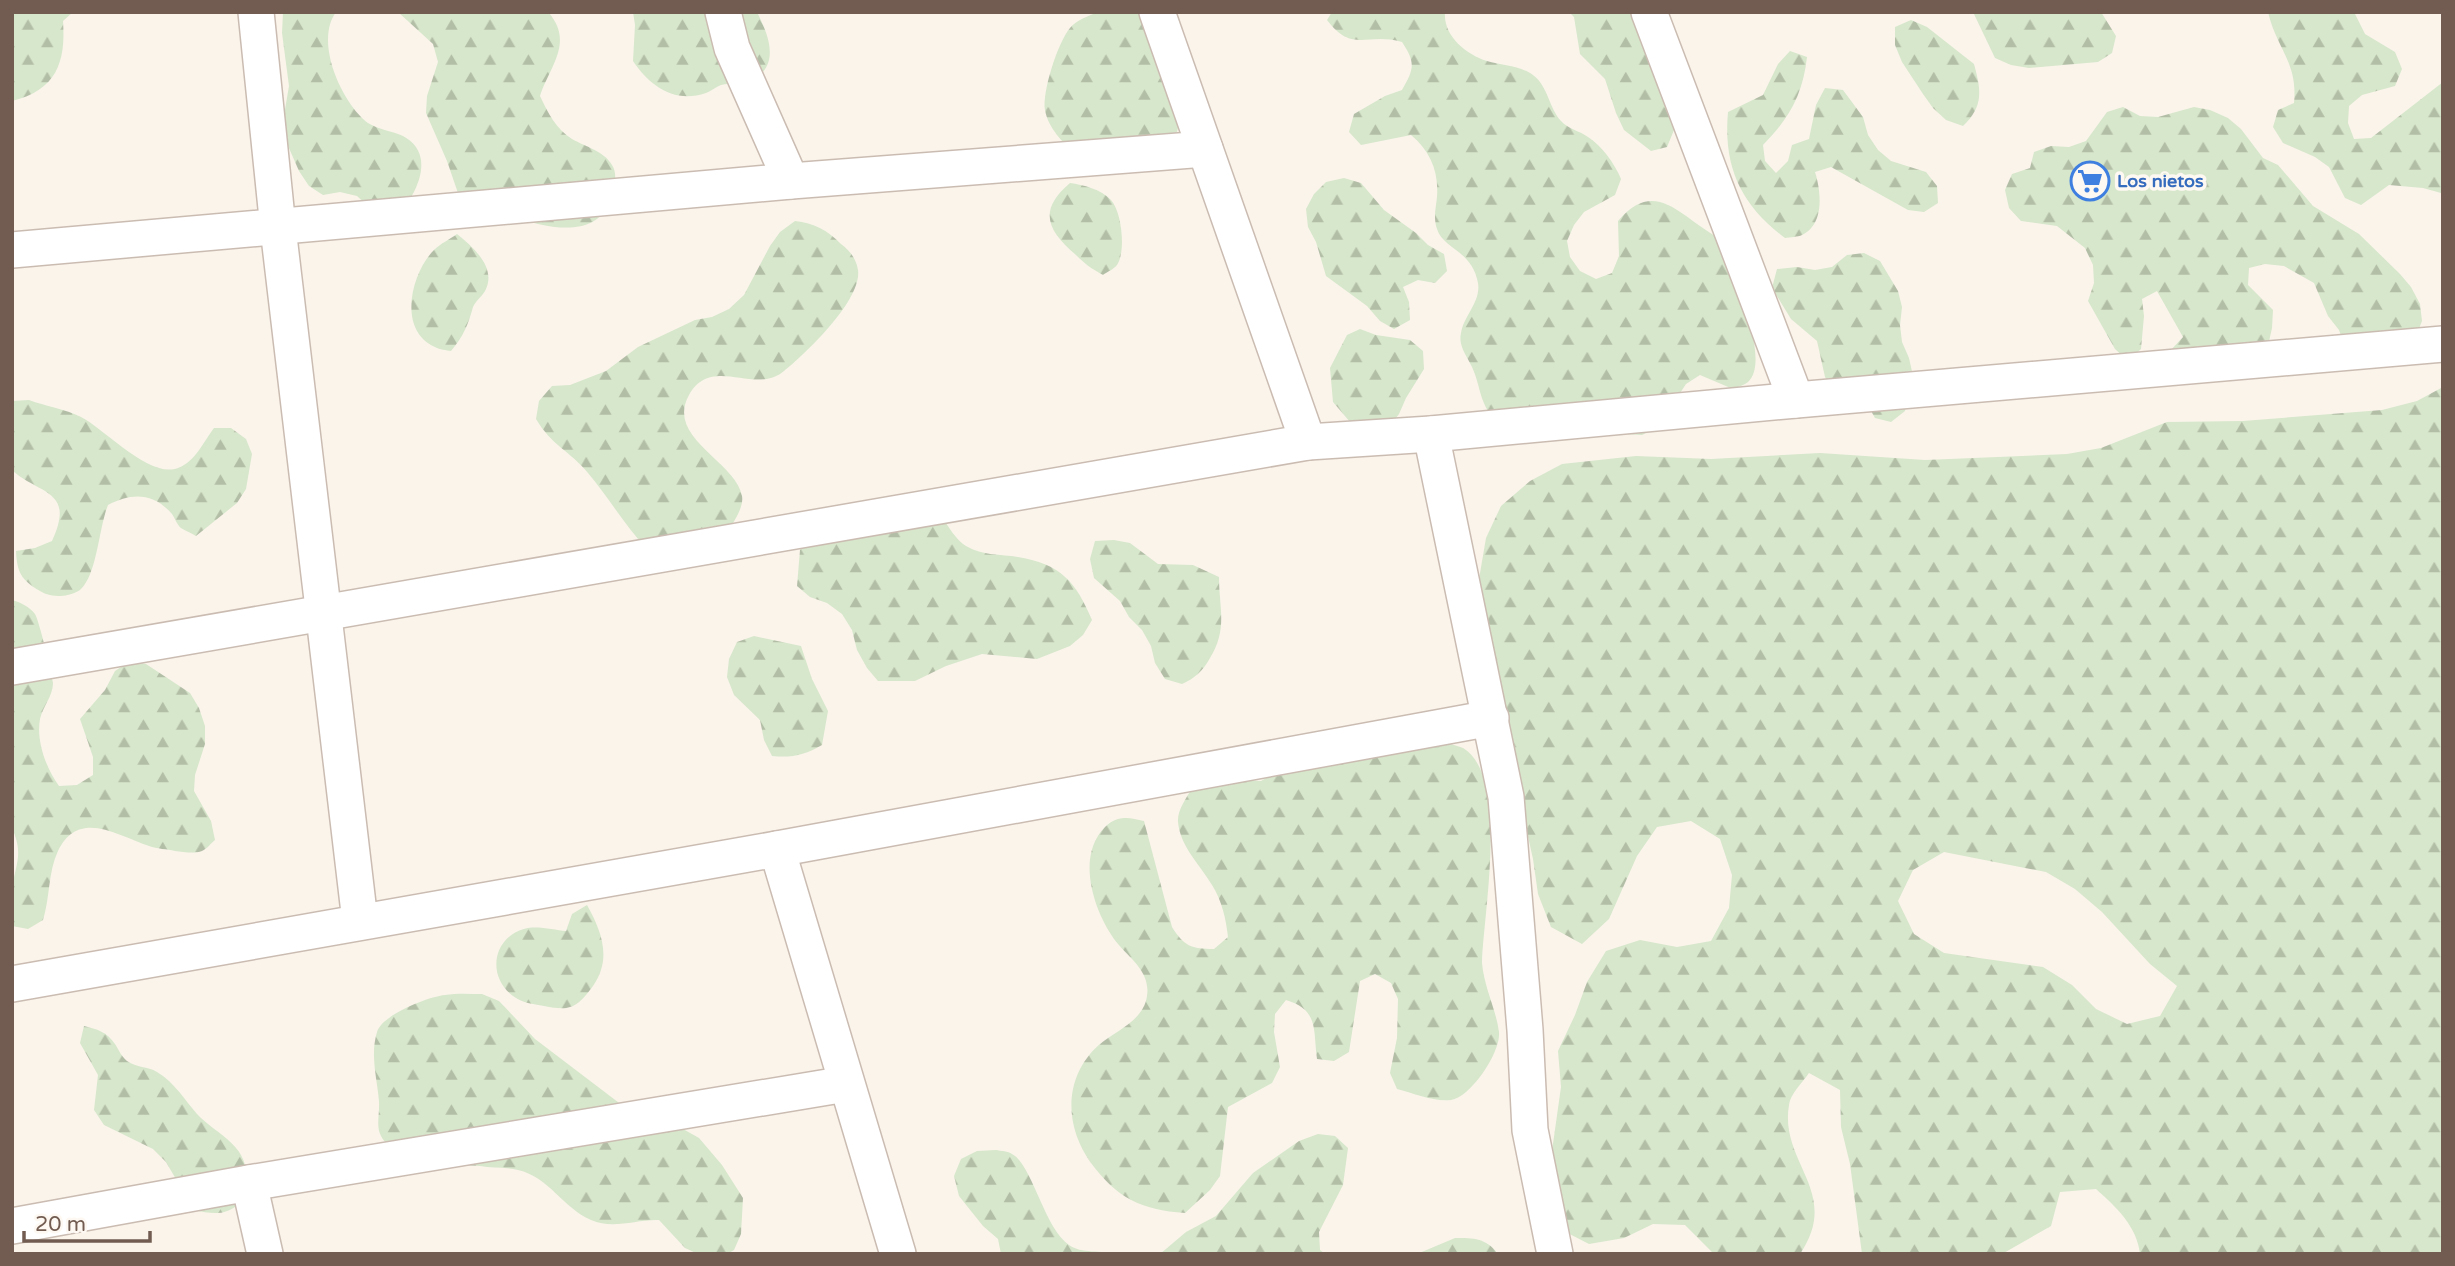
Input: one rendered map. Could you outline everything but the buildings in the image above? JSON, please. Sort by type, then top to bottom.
[{"type":"street","points":[[256,12],[278,228],[360,921]]},
{"type":"street","points":[[723,12],[732,48],[791,181]]},
{"type":"street","points":[[1157,12],[1308,442]]},
{"type":"street","points":[[1649,12],[1796,400]]},
{"type":"street","points":[[12,250],[791,181],[1205,149]]},
{"type":"street","points":[[12,667],[1308,442],[1431,434],[2443,344]]},
{"type":"street","points":[[1431,434],[1506,797],[1525,1030],[1530,1130],[1555,1254]]},
{"type":"street","points":[[12,984],[777,849],[1491,718]]},
{"type":"street","points":[[777,849],[898,1254]]},
{"type":"street","points":[[12,1226],[249,1183],[846,1084]]},
{"type":"street","points":[[249,1183],[265,1254]]},
{"type":"green space","points":[[12,12],[73,12],[63,21],[62,50],[55,73],[39,90],[12,101]]},
{"type":"green space","points":[[283,12],[336,12],[328,39],[330,55],[334,71],[349,101],[368,123],[403,136],[413,143],[419,152],[421,172],[414,192],[402,210],[370,208],[357,196],[340,192],[323,195],[309,186],[299,171],[285,139],[283,121],[289,86],[282,33]]},
{"type":"green space","points":[[398,12],[548,12],[556,23],[560,44],[540,96],[561,130],[572,139],[600,153],[609,160],[614,169],[614,188],[609,202],[598,218],[582,226],[563,228],[518,218],[459,196],[426,113],[427,96],[438,62],[433,44]]},
{"type":"green space","points":[[633,12],[757,12],[770,48],[767,66],[749,82],[721,85],[694,96],[673,94],[655,85],[633,61]]},
{"type":"green space","points":[[1098,12],[1157,12],[1181,115],[1177,132],[1164,143],[1075,155],[1049,123],[1045,110],[1046,92],[1061,44],[1073,25]]},
{"type":"green space","points":[[1332,12],[1445,12],[1445,20],[1452,36],[1471,54],[1523,70],[1538,80],[1561,121],[1598,145],[1612,161],[1621,179],[1615,195],[1584,212],[1574,225],[1567,241],[1570,257],[1580,271],[1596,279],[1612,273],[1619,256],[1618,221],[1632,208],[1644,202],[1657,201],[1668,205],[1719,238],[1747,312],[1752,334],[1754,370],[1748,382],[1733,389],[1700,375],[1686,384],[1658,427],[1642,435],[1492,417],[1484,404],[1460,338],[1477,296],[1478,283],[1470,263],[1440,236],[1437,229],[1437,188],[1432,162],[1411,135],[1361,145],[1349,132],[1354,114],[1385,96],[1402,90],[1411,71],[1410,55],[1402,42],[1361,40],[1345,36],[1327,20]]},
{"type":"green space","points":[[1569,12],[1632,12],[1634,24],[1675,114],[1674,130],[1667,147],[1651,151],[1624,130],[1605,79],[1580,54],[1574,17]]},
{"type":"green space","points":[[1973,12],[2101,12],[2116,36],[2112,53],[2098,62],[2029,68],[2011,65],[1995,58]]},
{"type":"green space","points":[[2268,12],[2354,12],[2365,34],[2395,52],[2402,69],[2395,86],[2362,95],[2349,106],[2348,123],[2354,139],[2371,138],[2443,82],[2441,193],[2423,188],[2389,185],[2361,205],[2345,198],[2329,167],[2315,157],[2283,143],[2273,127],[2278,110],[2294,103],[2293,77]]},
{"type":"green space","points":[[1911,20],[1927,27],[1974,64],[1979,90],[1978,104],[1963,126],[1946,120],[1933,108],[1902,62],[1895,45],[1895,27]]},
{"type":"green space","points":[[1790,51],[1807,57],[1802,83],[1793,105],[1763,145],[1765,161],[1776,173],[1788,161],[1792,145],[1809,139],[1816,105],[1825,88],[1843,90],[1863,117],[1868,135],[1878,150],[1891,161],[1926,172],[1937,186],[1938,203],[1924,212],[1908,210],[1831,167],[1815,172],[1820,197],[1818,215],[1809,230],[1800,236],[1785,238],[1757,212],[1746,198],[1732,167],[1727,132],[1728,112],[1763,95],[1778,64]]},
{"type":"green space","points":[[2123,107],[2140,116],[2158,117],[2194,107],[2228,118],[2241,129],[2263,158],[2278,165],[2313,206],[2359,234],[2400,274],[2420,304],[2422,321],[2416,336],[2345,347],[2314,283],[2284,266],[2265,264],[2249,268],[2248,285],[2273,310],[2268,346],[2170,351],[2183,337],[2157,291],[2142,299],[2144,316],[2141,349],[2128,361],[2115,349],[2088,301],[2094,283],[2093,265],[2085,248],[2057,226],[2021,221],[2009,208],[2005,190],[2012,174],[2030,168],[2034,152],[2051,146],[2069,147],[2086,141],[2107,112]]},
{"type":"green space","points":[[1344,178],[1361,183],[1384,210],[1428,245],[1444,254],[1447,271],[1435,283],[1418,280],[1403,287],[1409,302],[1410,320],[1394,329],[1380,321],[1367,306],[1326,276],[1316,242],[1308,227],[1306,209],[1314,194],[1326,182]]},
{"type":"green space","points":[[1070,183],[1102,193],[1111,200],[1118,213],[1122,242],[1120,259],[1116,266],[1103,275],[1066,246],[1050,221],[1053,203]]},
{"type":"green space","points":[[795,221],[814,225],[825,231],[852,255],[858,270],[857,282],[851,296],[831,325],[805,352],[773,378],[760,380],[722,376],[709,377],[698,383],[689,395],[684,410],[686,424],[704,449],[737,483],[742,505],[729,530],[648,550],[588,473],[542,428],[536,419],[539,401],[552,386],[570,385],[606,371],[638,347],[695,320],[712,317],[729,309],[744,295],[780,232]]},
{"type":"green space","points":[[457,234],[481,258],[488,273],[488,281],[485,291],[473,307],[462,336],[451,351],[437,348],[423,339],[412,315],[412,301],[414,286],[426,260],[436,248]]},
{"type":"green space","points":[[1864,253],[1880,261],[1898,291],[1902,307],[1902,342],[1913,376],[1905,411],[1891,422],[1875,418],[1866,402],[1834,392],[1825,377],[1817,341],[1791,319],[1772,288],[1777,269],[1797,267],[1815,270],[1832,267],[1847,255]]},
{"type":"green space","points":[[1360,329],[1376,335],[1410,340],[1423,351],[1424,369],[1389,427],[1356,429],[1333,402],[1330,368],[1347,335]]},
{"type":"green space","points":[[2443,387],[2443,1254],[2140,1254],[2130,1226],[2096,1189],[2060,1192],[2051,1226],[2002,1254],[1862,1254],[1850,1164],[1841,1127],[1840,1090],[1809,1073],[1794,1092],[1789,1105],[1788,1126],[1792,1144],[1807,1178],[1815,1213],[1811,1232],[1800,1254],[1714,1254],[1685,1225],[1653,1224],[1624,1238],[1589,1244],[1558,1228],[1551,1158],[1561,1087],[1558,1051],[1587,982],[1606,951],[1640,940],[1677,947],[1711,941],[1729,908],[1732,875],[1720,839],[1691,821],[1657,827],[1637,856],[1609,919],[1582,944],[1551,927],[1538,894],[1533,859],[1479,617],[1479,579],[1486,538],[1501,506],[1530,481],[1562,464],[1636,456],[1711,459],[1820,453],[1925,460],[2067,454],[2101,448],[2167,422],[2243,421],[2382,410],[2417,401]],"holes":[[[1944,852],[2046,872],[2075,889],[2102,912],[2150,964],[2177,986],[2160,1016],[2127,1024],[2096,1009],[2072,985],[2043,967],[1944,953],[1914,934],[1898,901],[1913,870]]]},
{"type":"green space","points":[[29,400],[81,417],[128,452],[167,470],[178,468],[189,461],[214,428],[231,428],[246,439],[252,454],[246,489],[237,503],[196,536],[181,528],[165,507],[149,498],[125,498],[108,505],[91,573],[86,582],[79,590],[68,595],[45,593],[24,579],[19,570],[16,551],[35,548],[52,541],[60,511],[51,495],[12,470],[12,401]]},
{"type":"green space","points":[[942,517],[952,533],[972,549],[1033,560],[1065,577],[1080,595],[1092,620],[1083,635],[1070,646],[1037,659],[982,654],[946,666],[915,681],[878,681],[857,650],[852,630],[842,614],[827,603],[810,597],[797,586],[800,550],[812,537]]},
{"type":"green space","points":[[1095,541],[1130,543],[1158,564],[1193,565],[1219,577],[1221,628],[1216,648],[1204,667],[1187,682],[1182,684],[1165,679],[1155,663],[1151,646],[1142,630],[1129,617],[1120,601],[1094,578],[1090,559]]},
{"type":"green space","points":[[12,600],[25,605],[35,614],[45,648],[53,683],[40,719],[39,736],[46,763],[59,786],[77,785],[93,775],[93,757],[80,719],[105,690],[115,671],[130,661],[146,664],[190,693],[199,708],[205,726],[205,744],[195,775],[194,791],[211,821],[215,840],[202,851],[189,852],[152,847],[100,829],[77,831],[67,838],[58,851],[43,920],[28,929],[12,926],[11,892],[18,855],[12,828]]},
{"type":"green space","points":[[754,636],[801,646],[812,679],[828,711],[822,745],[798,755],[772,756],[764,740],[760,720],[734,695],[727,677],[729,659],[737,642]]},
{"type":"green space","points":[[1448,743],[1463,748],[1477,763],[1486,787],[1490,816],[1489,881],[1482,963],[1499,1032],[1490,1062],[1476,1082],[1459,1097],[1451,1100],[1397,1089],[1390,1073],[1397,1038],[1398,999],[1391,983],[1375,974],[1360,981],[1349,1052],[1334,1061],[1317,1059],[1314,1030],[1309,1015],[1297,1004],[1286,1000],[1275,1014],[1274,1032],[1280,1067],[1272,1083],[1228,1107],[1220,1176],[1210,1190],[1185,1213],[1143,1205],[1110,1185],[1091,1163],[1076,1133],[1072,1118],[1074,1086],[1088,1057],[1100,1044],[1141,1012],[1147,996],[1147,987],[1142,971],[1106,927],[1094,898],[1091,853],[1096,839],[1105,827],[1119,819],[1144,821],[1172,927],[1189,945],[1214,949],[1228,937],[1223,910],[1212,885],[1186,847],[1178,822],[1181,808],[1193,787],[1244,780],[1261,781],[1293,762]]},
{"type":"green space","points":[[587,905],[597,925],[603,956],[599,976],[587,994],[577,1004],[566,1008],[528,1003],[513,996],[499,979],[497,969],[497,959],[505,941],[513,934],[529,928],[566,931],[572,914]]},
{"type":"green space","points":[[450,994],[482,994],[499,1001],[535,1039],[631,1112],[648,1121],[683,1129],[699,1138],[722,1165],[743,1198],[741,1234],[734,1250],[727,1254],[698,1254],[685,1248],[659,1220],[600,1223],[581,1215],[539,1179],[529,1174],[513,1169],[434,1160],[398,1151],[386,1142],[378,1126],[379,1101],[374,1058],[377,1032],[387,1019],[396,1013],[427,999]]},
{"type":"green space","points":[[84,1026],[109,1037],[127,1061],[163,1076],[197,1114],[232,1143],[244,1160],[246,1171],[245,1193],[239,1204],[229,1211],[218,1213],[194,1210],[166,1162],[153,1149],[104,1125],[94,1110],[98,1075],[80,1043]]},
{"type":"green space","points":[[1318,1134],[1335,1136],[1348,1148],[1343,1185],[1319,1232],[1320,1250],[1325,1254],[1160,1254],[1186,1232],[1216,1216],[1253,1173],[1299,1141]]},
{"type":"green space","points":[[996,1150],[1010,1153],[1019,1160],[1052,1225],[1069,1245],[1079,1250],[1117,1254],[1001,1254],[998,1239],[983,1226],[959,1196],[954,1176],[961,1159],[977,1151]]},
{"type":"green space","points":[[1455,1238],[1479,1240],[1498,1254],[1417,1254]]},
{"type":"place","name":"Los nietos","points":[[2090,181]]}]
